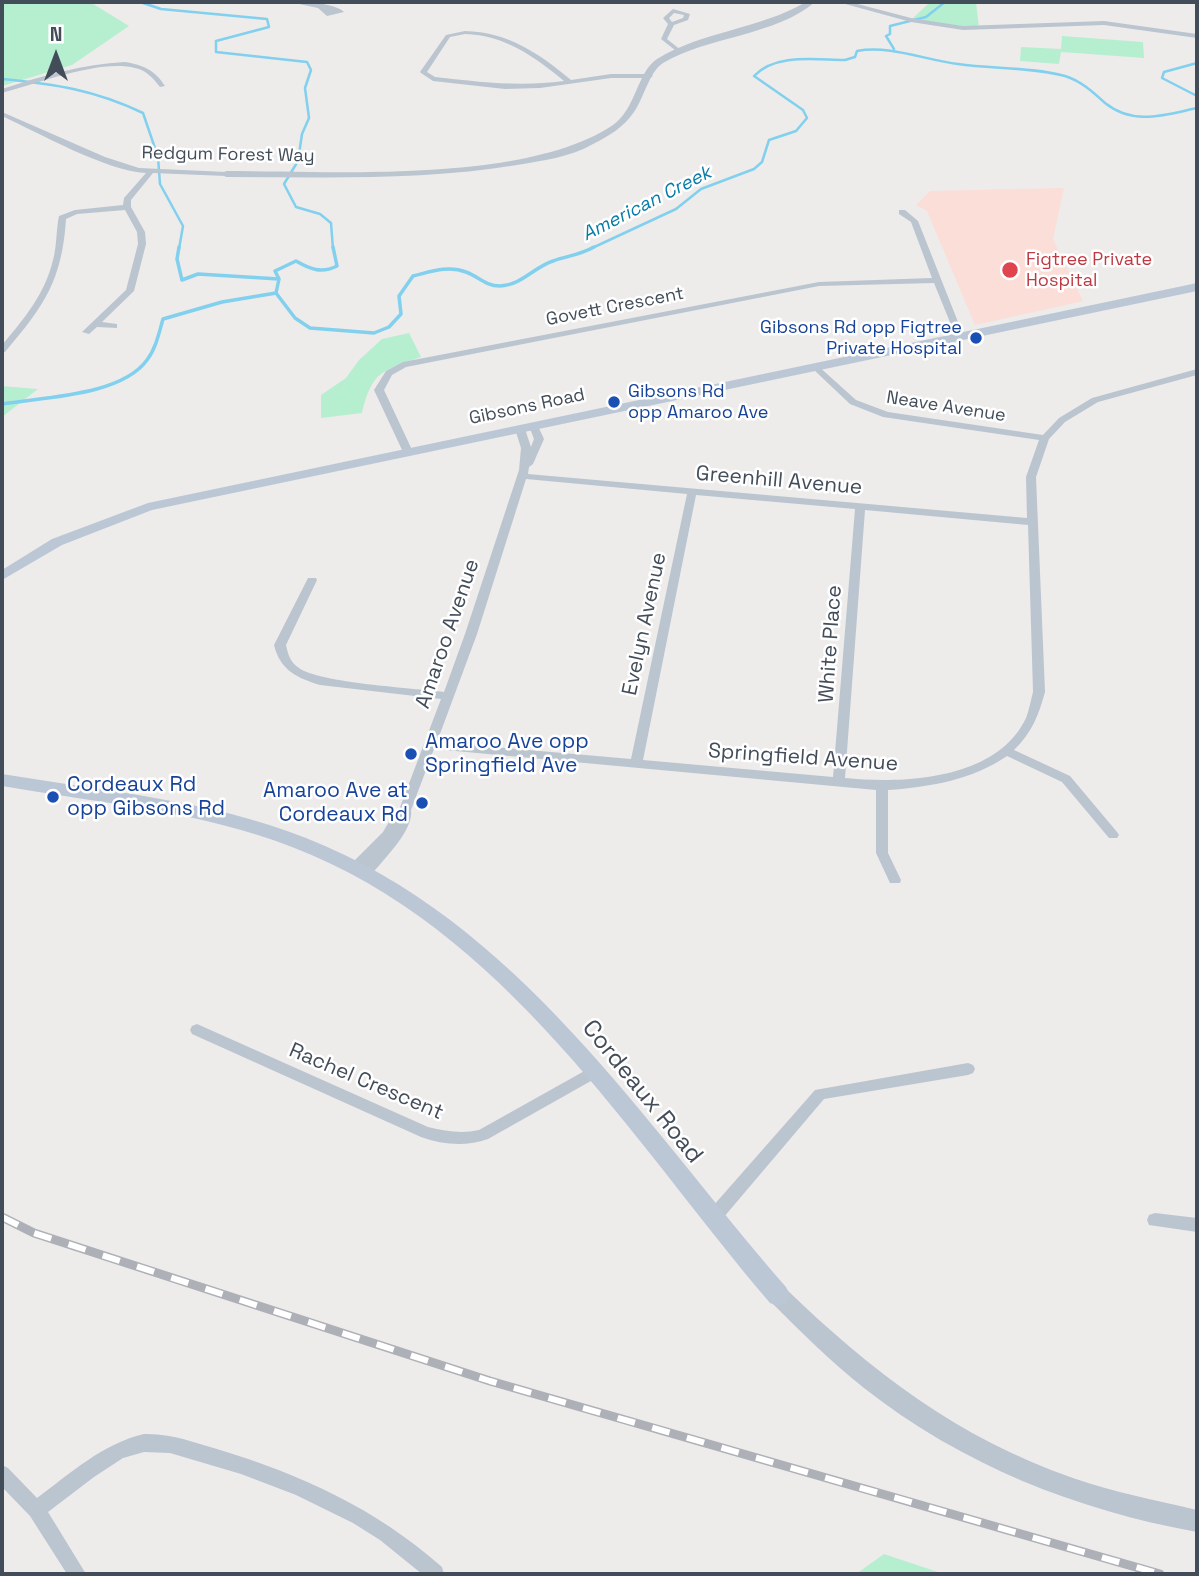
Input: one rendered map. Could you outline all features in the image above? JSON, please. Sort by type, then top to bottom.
[{"type":"main road","name":"Gibsons Road","points":[[2,576],[57,542],[148,507],[1197,287]]},
{"type":"main road","name":"Cordeaux Road","points":[[2,780],[201,814],[299,842],[361,869],[425,907],[479,949],[531,1000],[778,1295]]},
{"type":"street","points":[[293,2],[320,6]]},
{"type":"street","points":[[569,81],[536,55],[478,32],[448,36],[423,72],[433,79],[505,87],[650,76],[657,62],[788,16],[811,2]]},
{"type":"street","points":[[842,2],[911,20],[963,28],[1104,23],[1197,36]]},
{"type":"street","points":[[671,24],[664,39],[680,52]]},
{"type":"street","points":[[2,91],[30,81],[115,64],[136,65],[157,76],[162,86]]},
{"type":"street","name":"Redgum Forest Way","points":[[2,114],[102,159],[151,171],[226,174],[321,173],[489,167],[567,151],[618,126],[638,104],[650,76]]},
{"type":"street","points":[[4,125],[18,120]]},
{"type":"street","points":[[86,332],[130,291],[134,266],[142,244],[141,232],[127,207],[130,193],[151,171]]},
{"type":"street","points":[[2,350],[33,315],[54,278],[59,263],[62,218],[75,212],[127,207]]},
{"type":"street","points":[[902,212],[914,221],[960,337]]},
{"type":"street","name":"Govett Crescent","points":[[408,452],[379,390],[389,373],[402,365],[819,284],[938,280]]},
{"type":"street","points":[[95,324],[114,326]]},
{"type":"street","name":"Neave Avenue","points":[[816,367],[853,402],[886,415],[1045,439]]},
{"type":"street","name":"Springfield Avenue","points":[[430,745],[882,786],[937,781],[959,776],[1007,751],[1030,725],[1039,692],[1031,477],[1045,439],[1062,420],[1095,400],[1197,372]]},
{"type":"street","name":"Amaroo Avenue","points":[[361,869],[395,838],[406,815],[405,810],[480,611],[523,473],[527,427]]},
{"type":"street","name":"Greenhill Avenue","points":[[523,473],[692,492],[1032,522]]},
{"type":"street","name":"Evelyn Avenue","points":[[636,764],[692,492]]},
{"type":"street","name":"White Place","points":[[839,783],[860,507]]},
{"type":"street","points":[[312,580],[280,645],[289,668],[301,676],[320,681],[448,695]]},
{"type":"street","points":[[1007,751],[1066,779],[1113,835]]},
{"type":"street","points":[[882,786],[882,853],[895,880]]},
{"type":"street","name":"Rachel Crescent","points":[[197,1030],[426,1133],[452,1140],[469,1140],[483,1135],[593,1073]]},
{"type":"street","points":[[712,1219],[810,1101],[820,1094],[968,1069]]},
{"type":"street","points":[[1155,1220],[1197,1225]]},
{"type":"street","name":"Cordeaux Road","points":[[778,1295],[826,1346],[864,1377],[906,1409],[961,1442],[1062,1487],[1197,1521]]},
{"type":"street","points":[[36,1510],[113,1455],[142,1443],[168,1443],[262,1470],[316,1494],[366,1521],[435,1574]]},
{"type":"street","points":[[2,1474],[36,1510],[77,1574]]},
{"type":"shaded area","name":"Figtree Private Hospital","points":[[1064,188],[1053,239],[1083,301],[975,325],[927,211],[916,205],[930,191]]},
{"type":"green space","points":[[2,2],[90,2],[129,26],[72,65],[2,86]]},
{"type":"green space","points":[[930,2],[976,2],[979,28],[911,20]]},
{"type":"green space","points":[[1062,36],[1143,42],[1144,58],[1061,52],[1059,64],[1020,61],[1021,47],[1061,49]]},
{"type":"green space","points":[[409,333],[421,357],[381,374],[370,388],[362,413],[321,418],[321,395],[346,378],[359,360],[382,339]]},
{"type":"green space","points":[[2,386],[37,389],[38,389],[2,417]]},
{"type":"green space","points":[[884,1554],[944,1574],[856,1574]]},
{"type":"waterway","points":[[140,2],[161,9],[267,19],[269,27],[216,41],[216,52],[307,62],[311,70],[305,88],[309,118],[302,134],[298,161],[284,184],[296,207],[320,214],[331,223],[333,249]]},
{"type":"waterway","points":[[894,49],[886,36],[890,34],[890,26],[926,17],[945,2]]},
{"type":"waterway","name":"American Creek","points":[[590,249],[676,209],[701,189],[754,169],[762,162],[769,140],[796,131],[807,118],[803,110],[754,76],[773,64],[785,61],[845,60],[855,57],[857,51],[882,50],[958,64],[1065,76],[1082,84],[1116,110],[1138,117],[1161,116],[1197,108]]},
{"type":"waterway","name":"American Creek","points":[[1197,63],[1164,72],[1162,78],[1197,96]]},
{"type":"waterway","points":[[2,79],[74,89],[143,113],[158,157],[160,184],[183,226],[179,249]]},
{"type":"waterway","points":[[179,247],[177,259],[182,280],[198,274],[279,279]]},
{"type":"waterway","points":[[279,279],[275,271],[296,261],[316,270],[337,266],[333,247]]},
{"type":"waterway","name":"American Creek","points":[[590,249],[594,247]]},
{"type":"waterway","name":"American Creek","points":[[276,293],[295,318],[310,328],[374,333],[389,327],[401,314],[399,296],[413,276],[453,269],[466,272],[490,284],[508,285],[546,264],[590,249]]},
{"type":"waterway","points":[[276,293],[279,279]]},
{"type":"waterway","name":"American Creek","points":[[2,404],[80,393],[119,381],[135,372],[147,360],[163,319],[222,302],[276,293]]},
{"type":"railway","points":[[2,1217],[34,1233],[490,1381],[1160,1574]]},
{"type":"place","name":"Figtree Private Hospital","points":[[1010,270]]},
{"type":"place","name":"Gibsons Rd opp Figtree Private Hospital","points":[[976,338]]},
{"type":"place","name":"Gibsons Rd opp Amaroo Ave","points":[[614,402]]},
{"type":"place","name":"Amaroo Ave opp Springfield Ave","points":[[411,754]]},
{"type":"place","name":"Cordeaux Rd opp Gibsons Rd","points":[[53,797]]},
{"type":"place","name":"Amaroo Ave at Cordeaux Rd","points":[[422,803]]}]
